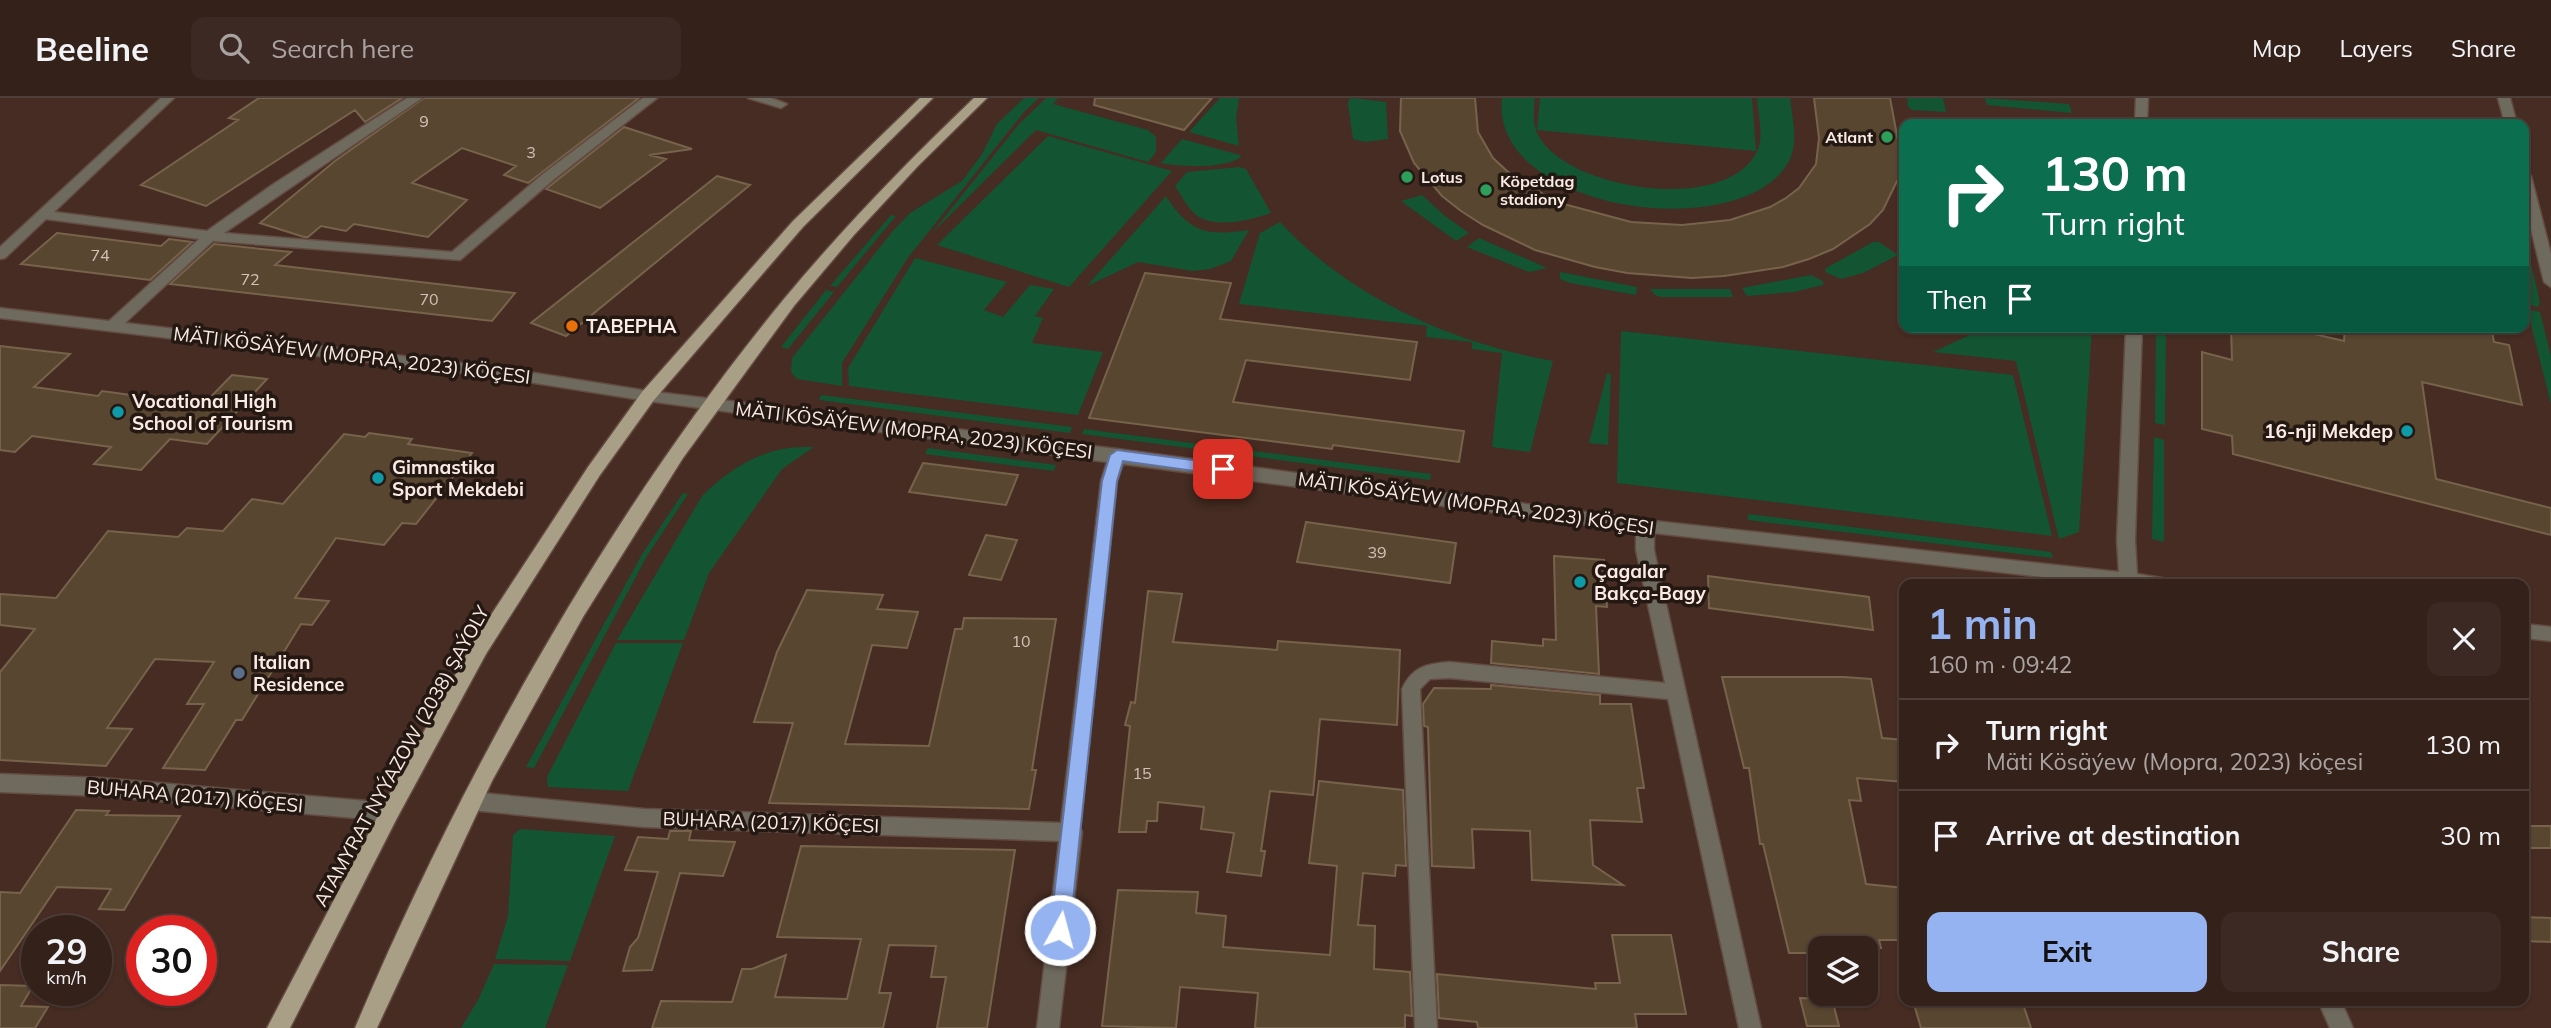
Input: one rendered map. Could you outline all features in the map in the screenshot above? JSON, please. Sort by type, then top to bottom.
[{"type":"main road","name":"ATAMYRAT NYÝAZOW (2038) ŞAÝOLY","points":[[278,1028],[390,812],[479,649],[594,471],[648,396],[798,224],[927,98]]},
{"type":"main road","points":[[366,1028],[471,801],[631,522],[754,347],[848,232],[981,98]]},
{"type":"street","points":[[0,255],[168,98]]},
{"type":"street","points":[[113,326],[210,236],[276,188],[416,98]]},
{"type":"street","points":[[44,215],[210,236],[455,257],[548,177],[651,98]]},
{"type":"street","points":[[754,98],[781,104]]},
{"type":"street","points":[[2141,119],[2142,98]]},
{"type":"street","points":[[2504,98],[2510,119]]},
{"type":"street","points":[[2529,196],[2551,282]]},
{"type":"street","name":"MÄTI KÖSÄÝEW (MOPRA, 2023) KÖÇESI","points":[[0,313],[503,373],[648,396],[1117,455],[1645,526],[2102,579]]},
{"type":"street","points":[[2128,579],[2134,333]]},
{"type":"street","points":[[1048,1028],[1110,481],[1117,455]]},
{"type":"street","points":[[1645,526],[1645,550],[1750,1028]]},
{"type":"street","points":[[2529,632],[2551,634]]},
{"type":"street","points":[[1426,1028],[1411,689],[1415,679],[1422,673],[1449,670],[1677,692]]},
{"type":"street","name":"BUHARA (2017) KÖÇESI","points":[[0,783],[101,788],[390,812]]},
{"type":"street","name":"BUHARA (2017) KÖÇESI","points":[[471,801],[644,818],[1072,832]]},
{"type":"street","points":[[2331,1006],[2342,1028]]},
{"type":"green space","points":[[1024,98],[1039,98],[1024,112],[907,259],[842,363],[842,386],[797,379],[791,372],[792,358],[892,232],[910,213],[962,181],[982,154],[997,124]]},
{"type":"green space","points":[[1046,98],[1058,98],[1053,104],[1148,130],[1156,137],[1156,152],[1148,162],[1036,130],[931,234],[1019,124]]},
{"type":"green space","points":[[1220,98],[1239,98],[1236,118],[1239,146],[1189,132]]},
{"type":"green space","points":[[1502,98],[1535,98],[1536,130],[1555,155],[1582,171],[1615,182],[1651,188],[1687,188],[1719,182],[1744,168],[1760,141],[1757,98],[1790,98],[1794,146],[1789,161],[1763,188],[1723,203],[1675,209],[1623,204],[1575,190],[1535,168],[1508,137]]},
{"type":"green space","points":[[1540,98],[1752,98],[1756,151],[1537,130]]},
{"type":"green space","points":[[1907,98],[1943,98],[1946,112],[1912,110],[1908,107]]},
{"type":"green space","points":[[1985,98],[2069,104],[2072,113],[1987,105]]},
{"type":"green space","points":[[1349,99],[1386,102],[1388,139],[1365,142],[1353,139],[1348,104]]},
{"type":"green space","points":[[1048,136],[1172,171],[1069,287],[937,245]]},
{"type":"green space","points":[[1182,139],[1241,157],[1225,164],[1214,165],[1161,163]]},
{"type":"green space","points":[[1239,167],[1246,169],[1271,213],[1243,221],[1212,222],[1195,214],[1175,186],[1187,172]]},
{"type":"green space","points":[[1422,195],[1469,233],[1456,241],[1401,201]]},
{"type":"green space","points":[[1166,196],[1183,218],[1200,229],[1210,232],[1249,230],[1231,261],[1210,269],[1193,271],[1138,262],[1087,286]]},
{"type":"green space","points":[[891,215],[896,216],[837,287],[830,286]]},
{"type":"green space","points":[[1280,222],[1338,273],[1405,313],[1478,342],[1553,361],[1530,452],[1492,447],[1502,353],[1472,349],[1472,342],[1426,337],[1427,326],[1239,304],[1260,233]]},
{"type":"green space","points":[[1479,238],[1547,268],[1529,272],[1467,247]]},
{"type":"green space","points":[[1873,242],[1879,242],[1898,255],[1863,273],[1841,279],[1825,272],[1826,268]]},
{"type":"green space","points":[[2529,254],[2540,303],[2538,307],[2529,305]]},
{"type":"green space","points":[[915,258],[1007,282],[984,310],[1003,317],[1030,285],[1054,289],[1035,316],[1043,318],[1032,343],[1103,352],[1078,415],[849,386],[848,368]]},
{"type":"green space","points":[[1560,272],[1637,287],[1636,295],[1570,283],[1560,279]]},
{"type":"green space","points":[[1811,275],[1823,281],[1823,285],[1794,292],[1747,296],[1742,288]]},
{"type":"green space","points":[[1650,289],[1730,289],[1733,297],[1661,297]]},
{"type":"green space","points":[[826,290],[834,292],[788,349],[781,347]]},
{"type":"green space","points":[[2529,309],[2540,312],[2551,356],[2551,404]]},
{"type":"green space","points":[[1621,331],[2013,375],[2052,536],[1617,483]]},
{"type":"green space","points":[[1974,333],[2092,333],[2079,532],[2059,539],[2016,361],[1933,352]]},
{"type":"green space","points":[[2156,333],[2166,333],[2165,425],[2155,423]]},
{"type":"green space","points":[[1607,373],[1611,374],[1608,445],[1589,443]]},
{"type":"green space","points":[[821,395],[1072,427],[1070,433],[819,400]]},
{"type":"green space","points":[[1084,429],[1431,474],[1430,480],[1082,434]]},
{"type":"green space","points":[[2154,437],[2164,440],[2164,542],[2152,539]]},
{"type":"green space","points":[[814,447],[782,469],[709,573],[684,640],[617,640],[702,496],[736,468],[762,455],[789,448]]},
{"type":"green space","points":[[928,448],[1056,465],[1054,471],[925,454]]},
{"type":"green space","points":[[683,493],[688,494],[647,556],[534,768],[526,767],[641,556]]},
{"type":"green space","points":[[1748,514],[2051,552],[2053,558],[1748,520]]},
{"type":"green space","points":[[616,643],[683,643],[628,791],[548,787],[547,777]]},
{"type":"green space","points":[[520,829],[615,836],[570,961],[495,959],[508,916],[513,835]]},
{"type":"green space","points":[[494,964],[568,965],[545,1028],[461,1028],[478,1000]]},
{"type":"building","points":[[259,98],[402,98],[365,122],[355,110],[206,206],[141,185],[238,120],[229,118]]},
{"type":"building","points":[[424,98],[639,98],[528,183],[504,175],[516,166],[462,148],[412,183],[467,200],[428,237],[354,224],[346,231],[321,226],[308,237],[304,237],[260,223],[335,161]]},
{"type":"building","points":[[1095,98],[1212,98],[1184,130],[1094,105]]},
{"type":"building","name":"Köpetdag stadiony","points":[[1401,98],[1475,98],[1478,132],[1493,158],[1521,182],[1560,203],[1631,222],[1682,225],[1730,220],[1770,207],[1786,198],[1799,188],[1816,164],[1819,138],[1814,98],[1890,98],[1899,146],[1898,179],[1883,210],[1870,224],[1833,249],[1809,259],[1783,267],[1724,276],[1692,278],[1627,273],[1535,250],[1483,225],[1461,211],[1442,196],[1414,163],[1400,131]]},
{"type":"building","points":[[624,127],[692,149],[649,155],[666,159],[600,208],[546,189]]},
{"type":"building","points":[[717,176],[750,185],[566,336],[531,323]]},
{"type":"building","points":[[57,233],[161,246],[169,239],[192,242],[150,280],[21,264]]},
{"type":"building","points":[[214,244],[291,252],[275,265],[515,293],[492,321],[170,284]]},
{"type":"building","points":[[1145,273],[1231,283],[1220,319],[1417,342],[1410,380],[1246,360],[1233,402],[1464,431],[1459,462],[1089,418]]},
{"type":"building","name":"16-nji Mekdep","points":[[2231,333],[2310,333],[2344,341],[2345,333],[2492,333],[2494,342],[2509,345],[2522,405],[2422,382],[2436,479],[2551,508],[2551,535],[2233,454],[2232,436],[2202,429],[2202,352],[2232,360]]},
{"type":"building","name":"Vocational High School of Tourism","points":[[0,346],[70,354],[34,387],[98,396],[102,391],[138,396],[134,400],[199,409],[232,375],[267,379],[207,444],[170,439],[141,470],[94,464],[111,447],[32,436],[15,452],[0,450]]},
{"type":"building","points":[[369,433],[412,439],[408,444],[472,453],[416,524],[402,523],[384,545],[336,538],[295,598],[329,601],[312,625],[301,624],[242,720],[236,720],[205,770],[163,768],[204,704],[187,704],[214,662],[155,659],[107,728],[132,729],[106,766],[0,760],[0,672],[35,629],[0,625],[0,594],[56,598],[108,531],[178,537],[187,528],[223,531],[252,499],[283,504],[344,434],[365,437]]},
{"type":"building","points":[[923,463],[1018,475],[1006,505],[909,492]]},
{"type":"building","points":[[1306,522],[1456,543],[1450,583],[1297,562]]},
{"type":"building","points":[[986,535],[1017,540],[1001,580],[969,575]]},
{"type":"building","points":[[1554,556],[1604,560],[1607,607],[1596,606],[1599,674],[1491,663],[1492,641],[1543,646],[1543,639],[1556,640]]},
{"type":"building","points":[[1708,576],[1869,597],[1873,630],[1709,608]]},
{"type":"building","points":[[807,590],[883,595],[877,609],[918,612],[907,648],[872,645],[845,744],[929,746],[955,629],[962,629],[964,618],[1056,619],[1032,770],[1036,770],[1029,809],[769,803],[793,723],[754,722],[777,652]]},
{"type":"building","points":[[1148,591],[1182,594],[1173,642],[1277,650],[1278,641],[1400,650],[1397,725],[1320,719],[1313,795],[1270,791],[1261,851],[1265,851],[1261,876],[1227,872],[1234,833],[1201,829],[1204,807],[1158,802],[1157,821],[1147,821],[1146,832],[1119,832],[1130,726],[1125,725],[1131,702],[1135,703]]},
{"type":"building","points":[[1722,677],[1871,679],[1882,738],[1899,740],[1899,782],[1857,778],[1861,801],[1849,800],[1866,884],[1899,887],[1899,940],[1879,940],[1881,948],[1878,948],[1878,936],[1808,936],[1808,953],[1789,953],[1763,844],[1760,844],[1749,768],[1744,768]]},
{"type":"building","points":[[1491,685],[1600,695],[1600,704],[1631,704],[1644,788],[1637,788],[1642,822],[1590,820],[1593,865],[1623,885],[1532,880],[1530,831],[1472,829],[1474,868],[1432,866],[1428,727],[1424,726],[1423,704],[1434,688],[1491,689]]},
{"type":"building","points":[[1319,781],[1403,790],[1406,866],[1396,865],[1395,876],[1363,873],[1358,925],[1375,926],[1374,969],[1410,972],[1412,1016],[1405,1015],[1405,1028],[1255,1028],[1258,993],[1180,987],[1176,1028],[1102,1026],[1118,890],[1198,892],[1196,913],[1226,916],[1223,947],[1330,955],[1337,866],[1309,863]]},
{"type":"building","points":[[76,810],[109,811],[106,815],[180,816],[124,910],[99,909],[111,889],[57,887],[38,915],[21,915],[21,940],[0,971],[0,892],[20,893]]},
{"type":"building","points":[[2529,826],[2551,826],[2551,848],[2529,848]]},
{"type":"building","points":[[670,831],[691,831],[689,840],[735,842],[723,876],[680,873],[652,970],[623,971],[630,947],[638,938],[658,872],[625,870],[638,837],[668,839]]},
{"type":"building","points":[[801,846],[1015,850],[987,1028],[937,1028],[946,977],[931,977],[936,946],[889,945],[879,993],[891,993],[883,1028],[652,1028],[661,1001],[732,1002],[742,969],[752,969],[786,955],[775,997],[847,999],[861,939],[777,937]]},
{"type":"building","points":[[2529,917],[2551,918],[2551,942],[2529,941]]},
{"type":"building","points":[[1612,935],[1671,935],[1686,1014],[1635,1014],[1637,1028],[1478,1028],[1477,1022],[1439,1018],[1437,974],[1596,989],[1595,983],[1620,983]]},
{"type":"building","points":[[0,985],[21,986],[21,1006],[48,1007],[35,1028],[0,1028]]},
{"type":"building","points":[[1800,998],[1808,998],[1808,1006],[1834,1006],[1839,1026],[1807,1026]]},
{"type":"building","points":[[1914,1006],[2024,1006],[2031,1028],[1921,1028]]},
{"type":"place","name":"Atlant","points":[[1887,137]]},
{"type":"place","name":"Lotus","points":[[1407,177]]},
{"type":"place","name":"Köpetdag stadiony","points":[[1486,190]]},
{"type":"place","name":"ТАВЕРНА","points":[[572,326]]},
{"type":"place","name":"Vocational High School of Tourism","points":[[118,412]]},
{"type":"place","name":"16-nji Mekdep","points":[[2407,431]]},
{"type":"place","name":"Gimnastika Sport Mekdebi","points":[[378,478]]},
{"type":"place","name":"Çagalar Bakça-Bagy","points":[[1580,582]]},
{"type":"place","name":"Italian Residence","points":[[239,673]]},
{"type":"route","points":[[1060,930],[1110,481],[1117,455],[1223,469]]}]
